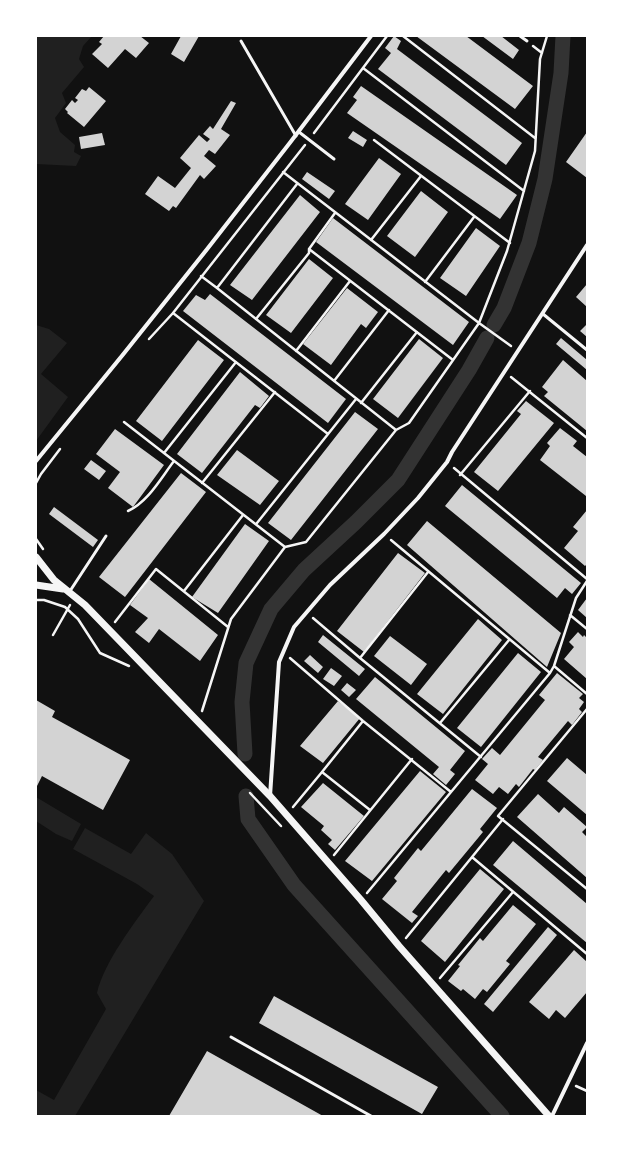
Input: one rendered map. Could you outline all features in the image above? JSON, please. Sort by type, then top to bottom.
[{"type":"street","points":[[36,461],[163,306],[296,136],[371,36]]},
{"type":"street","points":[[270,796],[279,662],[294,627],[330,585],[384,534],[418,498],[447,462],[452,452],[587,245]]},
{"type":"street","points":[[36,557],[54,580],[85,605],[270,796],[327,863],[361,900],[398,946],[550,1116],[587,1043]]},
{"type":"street","points":[[36,585],[69,593]]},
{"type":"lane","points":[[520,36],[527,42]]},
{"type":"lane","points":[[242,41],[296,136]]},
{"type":"lane","points":[[299,132],[334,158]]},
{"type":"lane","points":[[543,314],[587,350]]},
{"type":"lane","points":[[69,593],[106,536]]},
{"type":"lane","points":[[231,1037],[372,1116]]},
{"type":"path","points":[[328,434],[173,313],[309,140],[386,36]]},
{"type":"path","points":[[403,36],[536,139]]},
{"type":"path","points":[[198,722],[231,619],[285,547],[306,542],[396,430],[409,423],[479,323],[510,243],[535,152],[540,59],[547,36]]},
{"type":"path","points":[[363,68],[524,191]]},
{"type":"path","points":[[374,140],[510,243]]},
{"type":"path","points":[[283,172],[425,282],[518,351]]},
{"type":"path","points":[[371,240],[421,176]]},
{"type":"path","points":[[217,288],[297,184]]},
{"type":"path","points":[[256,319],[309,252],[309,249],[335,213]]},
{"type":"path","points":[[425,282],[474,217]]},
{"type":"path","points":[[309,249],[453,360]]},
{"type":"path","points":[[201,276],[396,430]]},
{"type":"path","points":[[296,351],[350,281]]},
{"type":"path","points":[[334,381],[389,310]]},
{"type":"path","points":[[362,403],[417,332]]},
{"type":"path","points":[[164,453],[236,362]]},
{"type":"path","points":[[504,372],[530,391],[587,438]]},
{"type":"path","points":[[460,475],[530,391]]},
{"type":"path","points":[[202,483],[274,392]]},
{"type":"path","points":[[257,523],[356,399]]},
{"type":"path","points":[[124,422],[285,547]]},
{"type":"path","points":[[128,511],[144,499],[174,461]]},
{"type":"path","points":[[361,900],[550,673],[554,666],[576,598],[587,580],[460,475],[447,462]]},
{"type":"path","points":[[184,591],[243,514]]},
{"type":"path","points":[[384,534],[550,673]]},
{"type":"path","points":[[109,630],[156,569],[228,627]]},
{"type":"path","points":[[360,658],[428,572]]},
{"type":"path","points":[[53,635],[68,610],[69,593]]},
{"type":"path","points":[[36,600],[44,600],[65,607],[78,619],[100,653],[135,669]]},
{"type":"path","points":[[307,612],[360,658],[481,757]]},
{"type":"path","points":[[570,615],[587,629]]},
{"type":"path","points":[[440,723],[509,640]]},
{"type":"path","points":[[283,652],[363,721],[451,792]]},
{"type":"path","points":[[554,666],[587,694]]},
{"type":"path","points":[[587,709],[498,816],[587,889]]},
{"type":"path","points":[[286,815],[363,721]]},
{"type":"path","points":[[327,863],[412,759]]},
{"type":"path","points":[[322,772],[370,810]]},
{"type":"path","points":[[398,946],[503,819]]},
{"type":"path","points":[[472,857],[587,954]]},
{"type":"path","points":[[434,985],[513,892]]},
{"type":"shaded area","points":[[36,36],[92,36],[83,46],[79,59],[84,67],[62,93],[66,103],[55,118],[60,132],[75,145],[74,152],[81,156],[76,166],[36,164]]},
{"type":"shaded area","points":[[36,325],[49,329],[67,343],[41,374],[68,397],[36,441]]},
{"type":"shaded area","points":[[36,797],[81,824],[72,841],[56,834],[36,821]]},
{"type":"shaded area","points":[[85,828],[131,854],[146,833],[172,854],[204,901],[75,1116],[36,1116],[36,1090],[54,1100],[106,1009],[97,993],[106,968],[121,943],[154,896],[137,884],[73,849]]},
{"type":"building","points":[[104,36],[140,36],[149,43],[136,58],[125,49],[108,68],[92,54],[102,44],[99,42]]},
{"type":"building","points":[[181,36],[199,36],[184,62],[171,54]]},
{"type":"building","points":[[394,36],[401,41],[397,49],[522,143],[506,165],[378,69],[391,53],[385,48]]},
{"type":"building","points":[[416,36],[466,36],[533,86],[515,109]]},
{"type":"building","points":[[482,36],[501,36],[519,50],[513,59]]},
{"type":"building","points":[[361,86],[517,195],[500,219],[347,113],[357,100],[353,97]]},
{"type":"building","points":[[89,87],[106,101],[84,127],[67,113],[68,112],[65,109],[72,100],[75,103],[78,100],[75,98],[82,89],[86,91]]},
{"type":"building","points":[[231,101],[236,103],[221,129],[230,135],[215,154],[209,150],[204,156],[216,166],[204,179],[200,175],[176,208],[173,206],[169,211],[145,194],[158,176],[175,188],[191,168],[180,158],[199,135],[207,142],[210,139],[203,134],[210,126],[213,129]]},
{"type":"building","points":[[353,131],[367,140],[363,147],[348,138]]},
{"type":"building","points":[[587,132],[587,178],[566,162]]},
{"type":"building","points":[[102,133],[105,145],[81,149],[79,137]]},
{"type":"building","points":[[379,158],[401,174],[368,220],[345,204]]},
{"type":"building","points":[[307,172],[335,191],[329,199],[302,179]]},
{"type":"building","points":[[421,191],[448,212],[415,257],[387,236]]},
{"type":"building","points":[[300,195],[320,212],[252,300],[230,285]]},
{"type":"building","points":[[333,218],[469,322],[453,345],[316,242]]},
{"type":"building","points":[[476,228],[500,246],[466,296],[440,278]]},
{"type":"building","points":[[309,259],[333,278],[291,333],[266,315]]},
{"type":"building","points":[[587,284],[587,307],[576,297]]},
{"type":"building","points":[[347,288],[378,312],[366,328],[361,324],[331,365],[303,344]]},
{"type":"building","points":[[210,294],[346,399],[328,423],[183,311],[196,295],[205,300]]},
{"type":"building","points":[[587,324],[587,337],[580,331]]},
{"type":"building","points":[[561,338],[587,360],[587,370],[556,344]]},
{"type":"building","points":[[419,339],[443,358],[398,418],[373,399]]},
{"type":"building","points":[[198,340],[224,360],[162,441],[136,421]]},
{"type":"building","points":[[563,360],[587,381],[587,431],[544,396],[548,392],[542,387]]},
{"type":"building","points":[[240,372],[269,396],[260,408],[255,405],[202,473],[177,454]]},
{"type":"building","points":[[526,401],[554,423],[498,491],[474,472],[521,414],[517,411]]},
{"type":"building","points":[[355,412],[378,429],[291,540],[268,523]]},
{"type":"building","points":[[560,428],[577,441],[573,446],[587,457],[586,496],[540,460],[550,446],[547,443]]},
{"type":"building","points":[[115,429],[164,465],[133,507],[108,488],[120,472],[96,454]]},
{"type":"building","points":[[237,450],[279,481],[260,505],[217,475]]},
{"type":"building","points":[[91,460],[106,471],[99,480],[84,469]]},
{"type":"building","points":[[181,473],[206,492],[125,597],[99,577]]},
{"type":"building","points":[[462,485],[581,583],[572,594],[565,588],[557,598],[445,506]]},
{"type":"building","points":[[54,507],[98,540],[93,547],[49,514]]},
{"type":"building","points":[[587,510],[587,564],[585,566],[564,548],[578,531],[573,527]]},
{"type":"building","points":[[427,521],[561,633],[547,667],[407,545]]},
{"type":"building","points":[[245,524],[269,541],[218,613],[192,597]]},
{"type":"building","points":[[398,553],[425,573],[364,652],[337,631]]},
{"type":"building","points":[[149,579],[218,635],[200,661],[159,629],[149,643],[135,632],[148,618],[130,605]]},
{"type":"building","points":[[587,598],[587,618],[578,610]]},
{"type":"building","points":[[478,619],[502,640],[443,714],[417,694]]},
{"type":"building","points":[[578,632],[583,637],[584,635],[587,638],[587,679],[564,659],[574,647],[569,642]]},
{"type":"building","points":[[323,635],[365,669],[359,676],[318,642]]},
{"type":"building","points":[[390,636],[427,664],[411,685],[374,656]]},
{"type":"building","points":[[518,653],[541,672],[481,747],[457,728]]},
{"type":"building","points":[[310,655],[323,667],[318,673],[304,661]]},
{"type":"building","points":[[331,668],[342,676],[334,686],[323,679]]},
{"type":"building","points":[[557,673],[583,694],[579,698],[584,702],[579,709],[582,712],[572,725],[568,721],[538,757],[543,760],[535,770],[533,769],[519,787],[516,784],[508,794],[499,787],[493,794],[475,780],[488,764],[482,759],[492,748],[500,755],[545,700],[539,695]]},
{"type":"building","points":[[375,677],[465,751],[450,770],[455,774],[446,785],[433,774],[439,767],[356,699]]},
{"type":"building","points":[[347,683],[356,690],[349,697],[341,690]]},
{"type":"building","points":[[36,700],[55,711],[52,717],[130,760],[103,810],[42,776],[36,788]]},
{"type":"building","points":[[338,701],[360,718],[323,763],[300,746]]},
{"type":"building","points":[[567,758],[587,775],[587,815],[547,781]]},
{"type":"building","points":[[420,771],[446,792],[372,881],[345,861]]},
{"type":"building","points":[[323,783],[364,816],[335,850],[328,844],[332,840],[321,830],[324,826],[301,807]]},
{"type":"building","points":[[472,789],[497,808],[480,829],[483,832],[449,873],[446,870],[412,912],[418,916],[412,923],[382,899],[397,881],[394,878],[418,848],[421,851]]},
{"type":"building","points":[[538,794],[559,813],[564,807],[587,827],[582,832],[587,837],[587,878],[517,817]]},
{"type":"building","points":[[513,841],[587,904],[587,943],[493,865]]},
{"type":"building","points":[[480,869],[504,889],[445,962],[421,941]]},
{"type":"building","points":[[513,905],[536,924],[506,961],[510,964],[487,992],[483,989],[475,999],[463,989],[461,991],[448,981],[460,966],[458,965],[480,938],[483,941]]},
{"type":"building","points":[[548,927],[557,935],[493,1012],[484,1004]]},
{"type":"building","points":[[574,950],[587,962],[587,992],[565,1018],[556,1010],[549,1019],[529,1002]]},
{"type":"building","points":[[274,996],[438,1087],[422,1114],[259,1023]]},
{"type":"building","points":[[207,1051],[323,1116],[169,1116]]},
{"type":"waterway","points":[[494,325],[504,308],[529,243],[545,179],[561,73],[563,36]]},
{"type":"waterway","points":[[245,754],[242,702],[246,663],[271,609],[304,570],[356,522],[398,480],[469,370],[487,338]]},
{"type":"waterway","points":[[246,796],[248,819],[294,885],[502,1116]]}]
